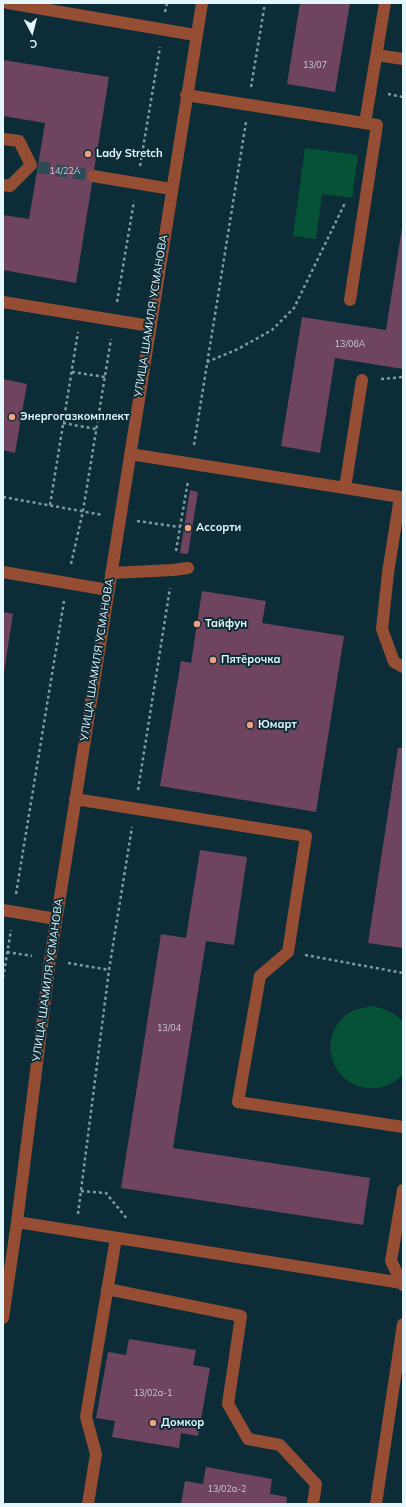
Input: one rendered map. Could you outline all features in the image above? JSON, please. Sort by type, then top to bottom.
[{"type":"street","points":[[8,3],[195,35]]},
{"type":"street","name":"УЛИЦА ШАМИЛЯ УСМАНОВА","points":[[3,1318],[8,1250],[17,1222],[56,919],[195,35],[202,3]]},
{"type":"street","points":[[365,123],[385,3]]},
{"type":"street","points":[[377,55],[403,59]]},
{"type":"street","points":[[186,96],[377,125],[350,300]]},
{"type":"street","points":[[3,139],[19,141],[34,166],[10,186],[3,184]]},
{"type":"street","points":[[93,176],[171,189]]},
{"type":"street","points":[[3,302],[150,326]]},
{"type":"street","points":[[345,488],[362,380]]},
{"type":"street","points":[[130,454],[400,497],[388,573],[382,629],[394,662],[403,667]]},
{"type":"street","points":[[111,572],[173,570],[188,568]]},
{"type":"street","points":[[3,572],[108,590]]},
{"type":"street","points":[[75,799],[306,836],[288,952],[260,976],[238,1102],[403,1127]]},
{"type":"street","points":[[8,911],[56,919]]},
{"type":"street","points":[[403,1190],[391,1261],[403,1284]]},
{"type":"street","points":[[17,1222],[403,1284]]},
{"type":"street","points":[[88,1504],[96,1454],[86,1417],[116,1238]]},
{"type":"street","points":[[107,1289],[241,1316],[228,1404],[248,1439],[280,1445],[316,1484],[312,1504]]},
{"type":"street","points":[[376,1504],[403,1324]]},
{"type":"path","points":[[3,978],[7,952],[8,911],[67,583],[83,511],[167,3]]},
{"type":"path","points":[[76,1232],[109,970],[265,3]]},
{"type":"path","points":[[207,362],[238,349],[272,330],[294,308],[345,203]]},
{"type":"path","points":[[50,506],[81,315]]},
{"type":"path","points":[[72,372],[105,377]]},
{"type":"path","points":[[362,380],[403,377]]},
{"type":"path","points":[[64,423],[96,429]]},
{"type":"path","points":[[3,497],[180,527]]},
{"type":"path","points":[[7,952],[26,955]]},
{"type":"path","points":[[288,952],[403,973]]},
{"type":"path","points":[[78,965],[109,970]]},
{"type":"path","points":[[81,1191],[106,1193],[146,1243]]},
{"type":"green space","points":[[305,148],[358,155],[352,198],[322,194],[316,239],[293,236]]},
{"type":"green space","points":[[372,1006],[389,1011],[403,1022],[403,1074],[390,1084],[374,1088],[360,1087],[348,1081],[339,1073],[333,1062],[331,1050],[332,1038],[337,1026],[346,1015],[355,1010]]},
{"type":"building","points":[[300,3],[350,3],[335,92],[287,84]]},
{"type":"building","points":[[3,60],[109,77],[76,283],[3,270],[3,215],[29,219],[45,123],[3,116]]},
{"type":"building","points":[[402,228],[403,369],[335,358],[320,453],[281,446],[302,317],[386,330]]},
{"type":"building","name":"Энергогазкомплект","points":[[3,379],[27,384],[15,453],[3,450]]},
{"type":"building","points":[[190,490],[198,492],[188,554],[180,553]]},
{"type":"building","name":"Юмарт","points":[[202,591],[266,601],[262,623],[344,636],[316,812],[160,786],[181,661],[191,663]]},
{"type":"building","points":[[3,612],[13,614],[4,672],[3,672]]},
{"type":"building","points":[[398,748],[403,748],[403,948],[368,943]]},
{"type":"building","points":[[200,850],[247,857],[234,945],[206,941],[173,1148],[370,1178],[363,1225],[121,1188],[161,934],[186,938]]},
{"type":"building","points":[[129,1339],[196,1350],[193,1365],[210,1368],[198,1436],[181,1433],[179,1448],[112,1437],[115,1421],[96,1418],[108,1352],[126,1355]]},
{"type":"building","points":[[206,1467],[272,1479],[270,1494],[287,1497],[286,1504],[181,1504],[185,1481],[203,1484]]},
{"type":"tunnel","points":[[38,167],[93,176]]},
{"type":"place","name":"Lady Stretch","points":[[88,154]]},
{"type":"place","name":"Энергогазкомплект","points":[[12,417]]},
{"type":"place","name":"Ассорти","points":[[188,528]]},
{"type":"place","name":"Тайфун","points":[[197,624]]},
{"type":"place","name":"Пятёрочка","points":[[213,660]]},
{"type":"place","name":"Юмарт","points":[[250,725]]},
{"type":"place","name":"Домкор","points":[[153,1423]]}]
